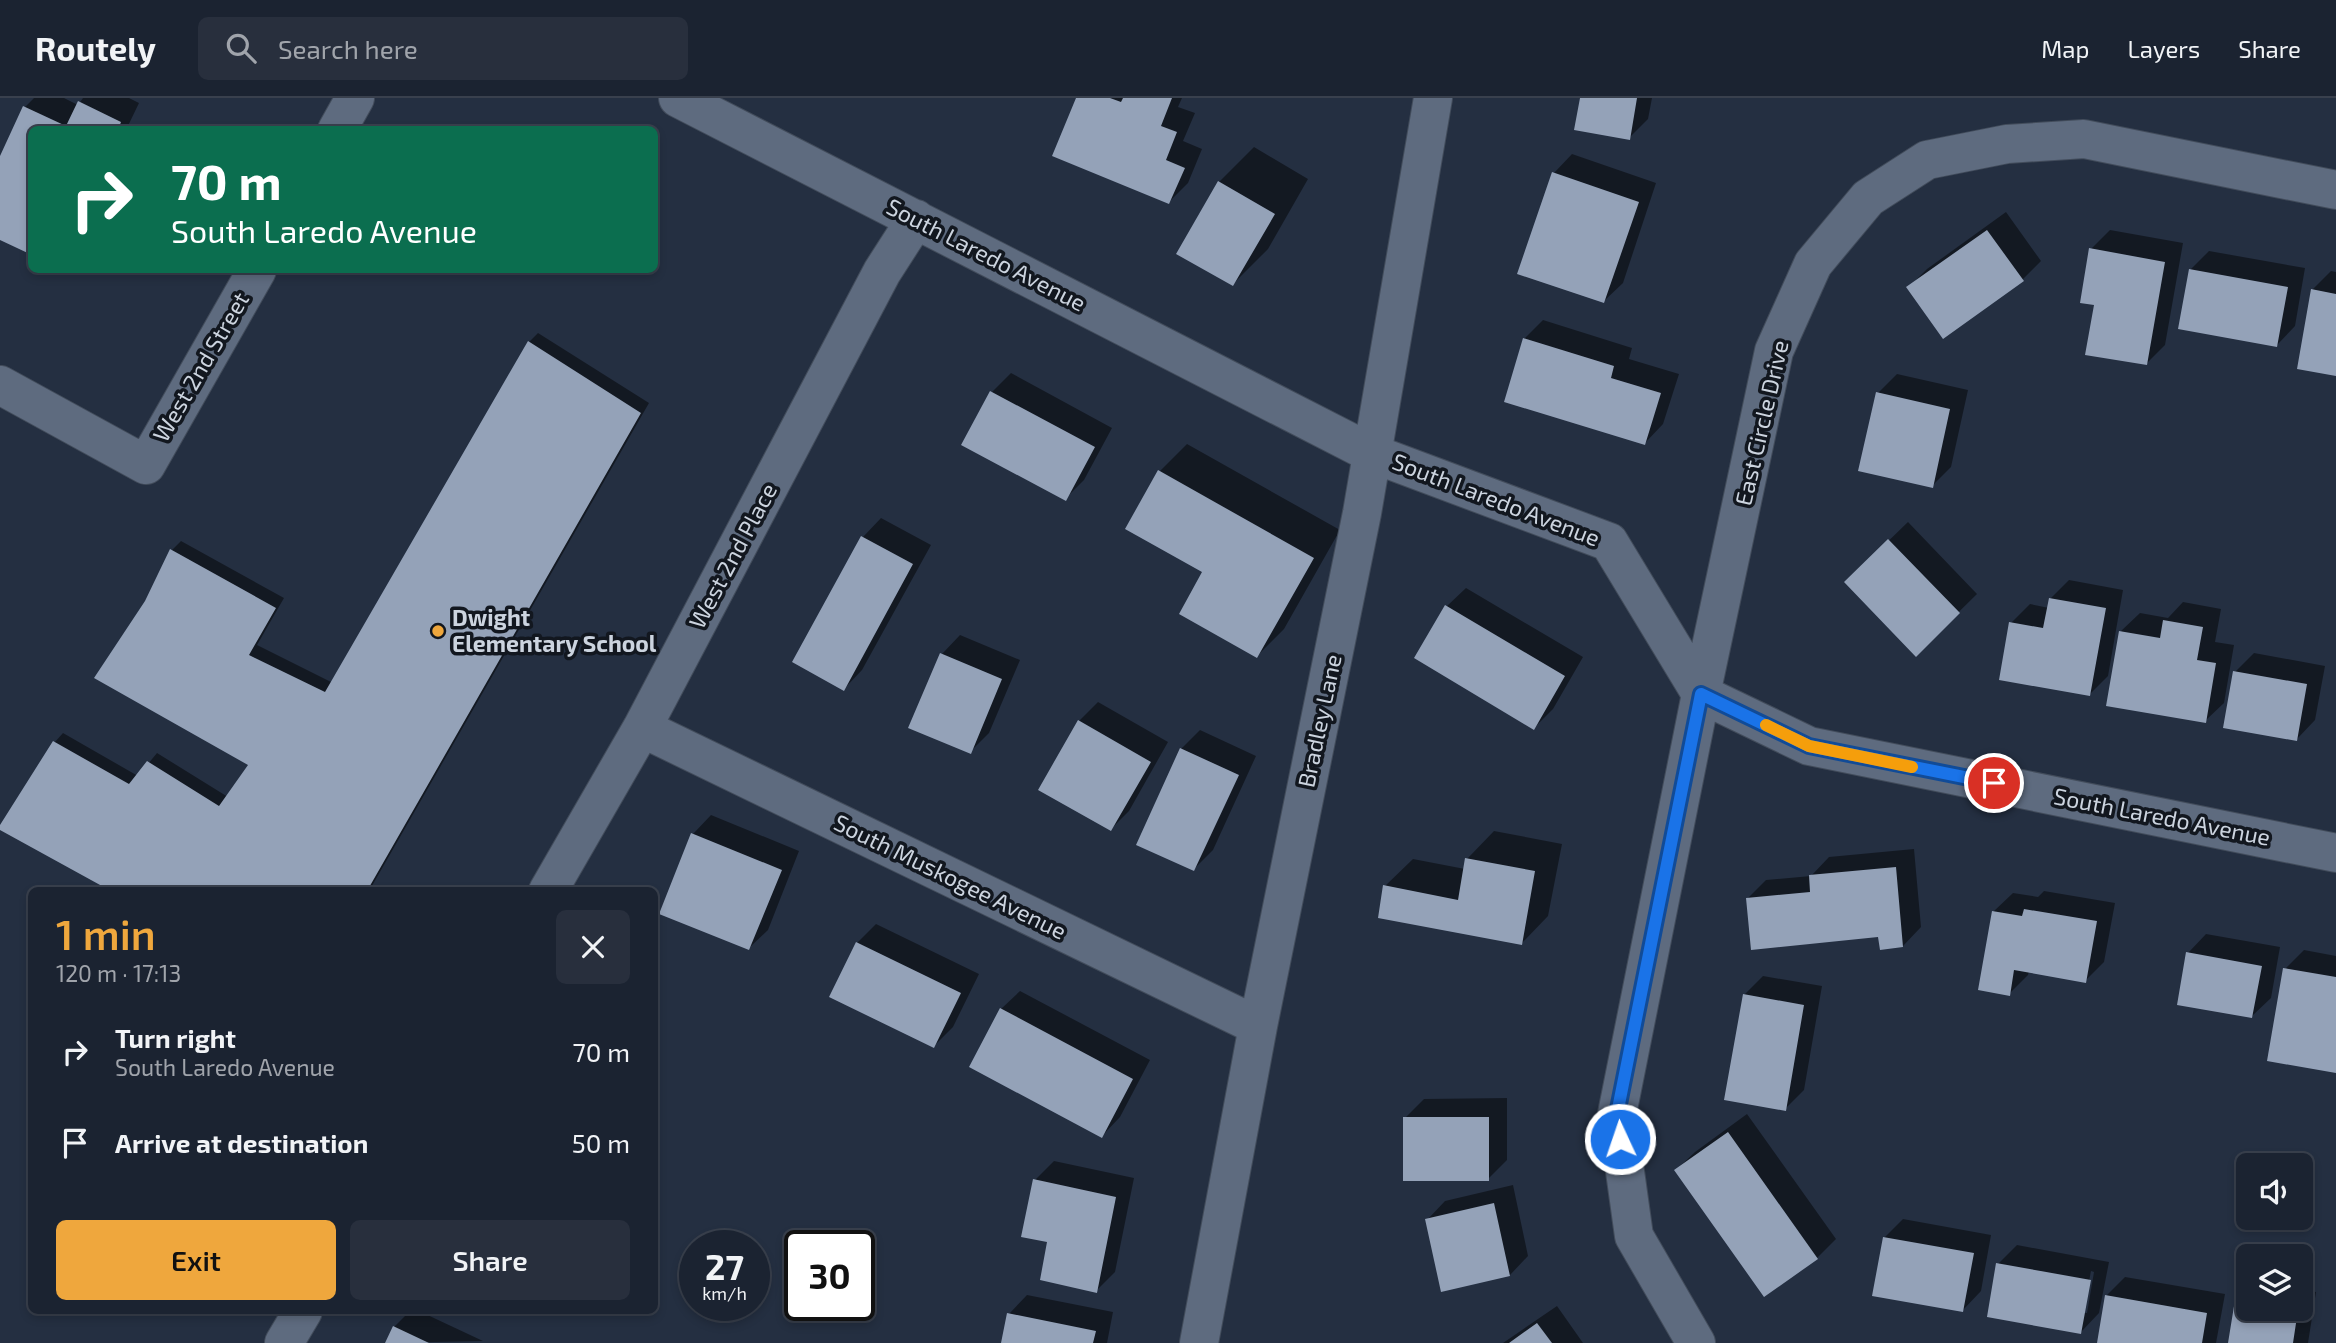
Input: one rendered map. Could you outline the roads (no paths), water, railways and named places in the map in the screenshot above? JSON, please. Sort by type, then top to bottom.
[{"type":"street","points":[[339,126],[355,98]]},
{"type":"street","name":"South Laredo Avenue","points":[[678,98],[1371,453],[1609,542],[1701,694],[1809,746],[2336,853]]},
{"type":"street","name":"Bradley Lane","points":[[1199,1343],[1258,1026],[1362,513],[1433,98]]},
{"type":"street","name":"East Circle Drive","points":[[1696,1343],[1634,1237],[1617,1114],[1701,694],[1774,351],[1813,264],[1868,198],[1927,160],[2007,144],[2084,139],[2336,190]]},
{"type":"street","name":"West 2nd Place","points":[[550,887],[642,728],[882,272],[916,219]]},
{"type":"street","name":"West 2nd Street","points":[[0,385],[146,465],[255,273]]},
{"type":"street","name":"South Muskogee Avenue","points":[[642,728],[1258,1026]]},
{"type":"street","points":[[284,1343],[301,1314]]},
{"type":"place","name":"Dwight Elementary School","points":[[438,631]]}]
